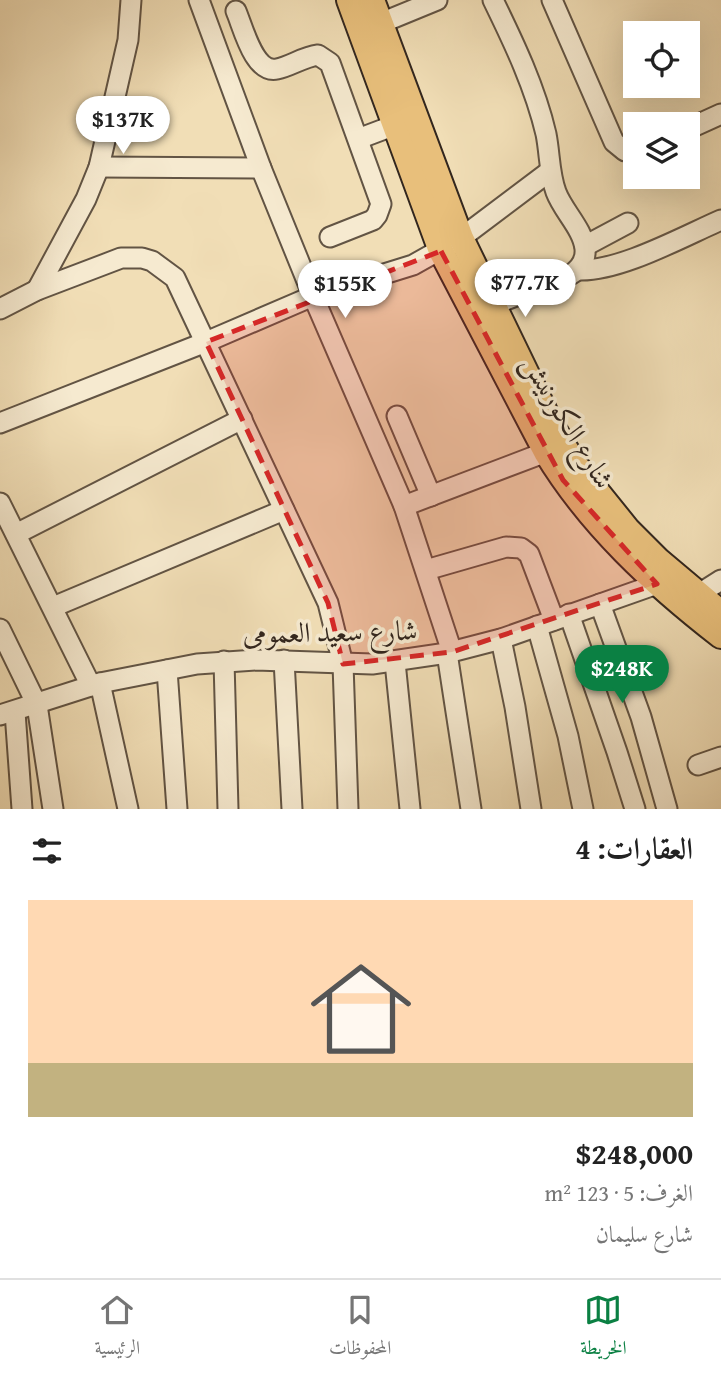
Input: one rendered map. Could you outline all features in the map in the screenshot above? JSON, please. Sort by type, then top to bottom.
[{"type":"main road","name":"شارع الكورنيش","points":[[349,0],[395,125],[483,309],[546,452],[584,507],[657,584],[721,636]]},
{"type":"main road","name":"شارع الكورنيش","points":[[372,0],[451,244]]},
{"type":"main road","name":"شارع الكورنيش","points":[[483,309],[574,463],[628,530],[658,561],[721,613]]},
{"type":"street","points":[[37,289],[86,199],[99,167],[123,67],[131,0]]},
{"type":"street","points":[[199,0],[261,168],[404,506],[426,570],[450,653],[471,809]]},
{"type":"street","points":[[381,23],[437,0]]},
{"type":"street","points":[[493,0],[523,62],[545,134],[556,193],[585,246],[583,263],[578,270]]},
{"type":"street","points":[[552,0],[614,142],[623,149]]},
{"type":"street","points":[[236,11],[256,60],[264,68],[276,69],[313,55],[327,59],[380,198],[380,210],[373,219],[330,237]]},
{"type":"street","points":[[700,124],[721,114]]},
{"type":"street","points":[[358,139],[395,125]]},
{"type":"street","points":[[99,167],[261,168]]},
{"type":"street","points":[[0,423],[206,342],[313,296],[414,265],[451,244],[551,171]]},
{"type":"street","points":[[483,309],[578,270],[591,271],[613,266],[721,220]]},
{"type":"street","points":[[585,246],[628,223]]},
{"type":"street","points":[[2,303],[121,258],[152,261],[175,278],[328,603],[343,664],[348,809]]},
{"type":"street","points":[[397,416],[430,496]]},
{"type":"street","points":[[16,534],[242,419]]},
{"type":"street","points":[[404,506],[546,452]]},
{"type":"street","points":[[0,503],[96,684],[128,809]]},
{"type":"street","points":[[53,607],[284,510]]},
{"type":"street","points":[[426,570],[506,547],[521,548],[529,554],[553,620],[617,752],[635,809]]},
{"type":"street","points":[[699,594],[721,580]]},
{"type":"street","name":"شارع سعيد العمومى","points":[[7,714],[96,684],[224,661],[284,660],[343,664],[395,662],[450,653],[501,639],[657,584]]},
{"type":"street","points":[[600,604],[641,717],[667,809]]},
{"type":"street","points":[[553,620],[568,736],[583,809]]},
{"type":"street","points":[[0,629],[37,705],[53,809]]},
{"type":"street","points":[[501,639],[531,809]]},
{"type":"street","points":[[284,660],[292,809]]},
{"type":"street","points":[[224,661],[228,809]]},
{"type":"street","points":[[395,662],[410,809]]},
{"type":"street","points":[[167,670],[177,809]]},
{"type":"street","points":[[7,714],[22,809]]},
{"type":"street","points":[[698,765],[721,757]]},
{"type":"highlighted area","points":[[441,251],[563,480],[657,584],[452,652],[343,664],[328,603],[206,342]]}]
